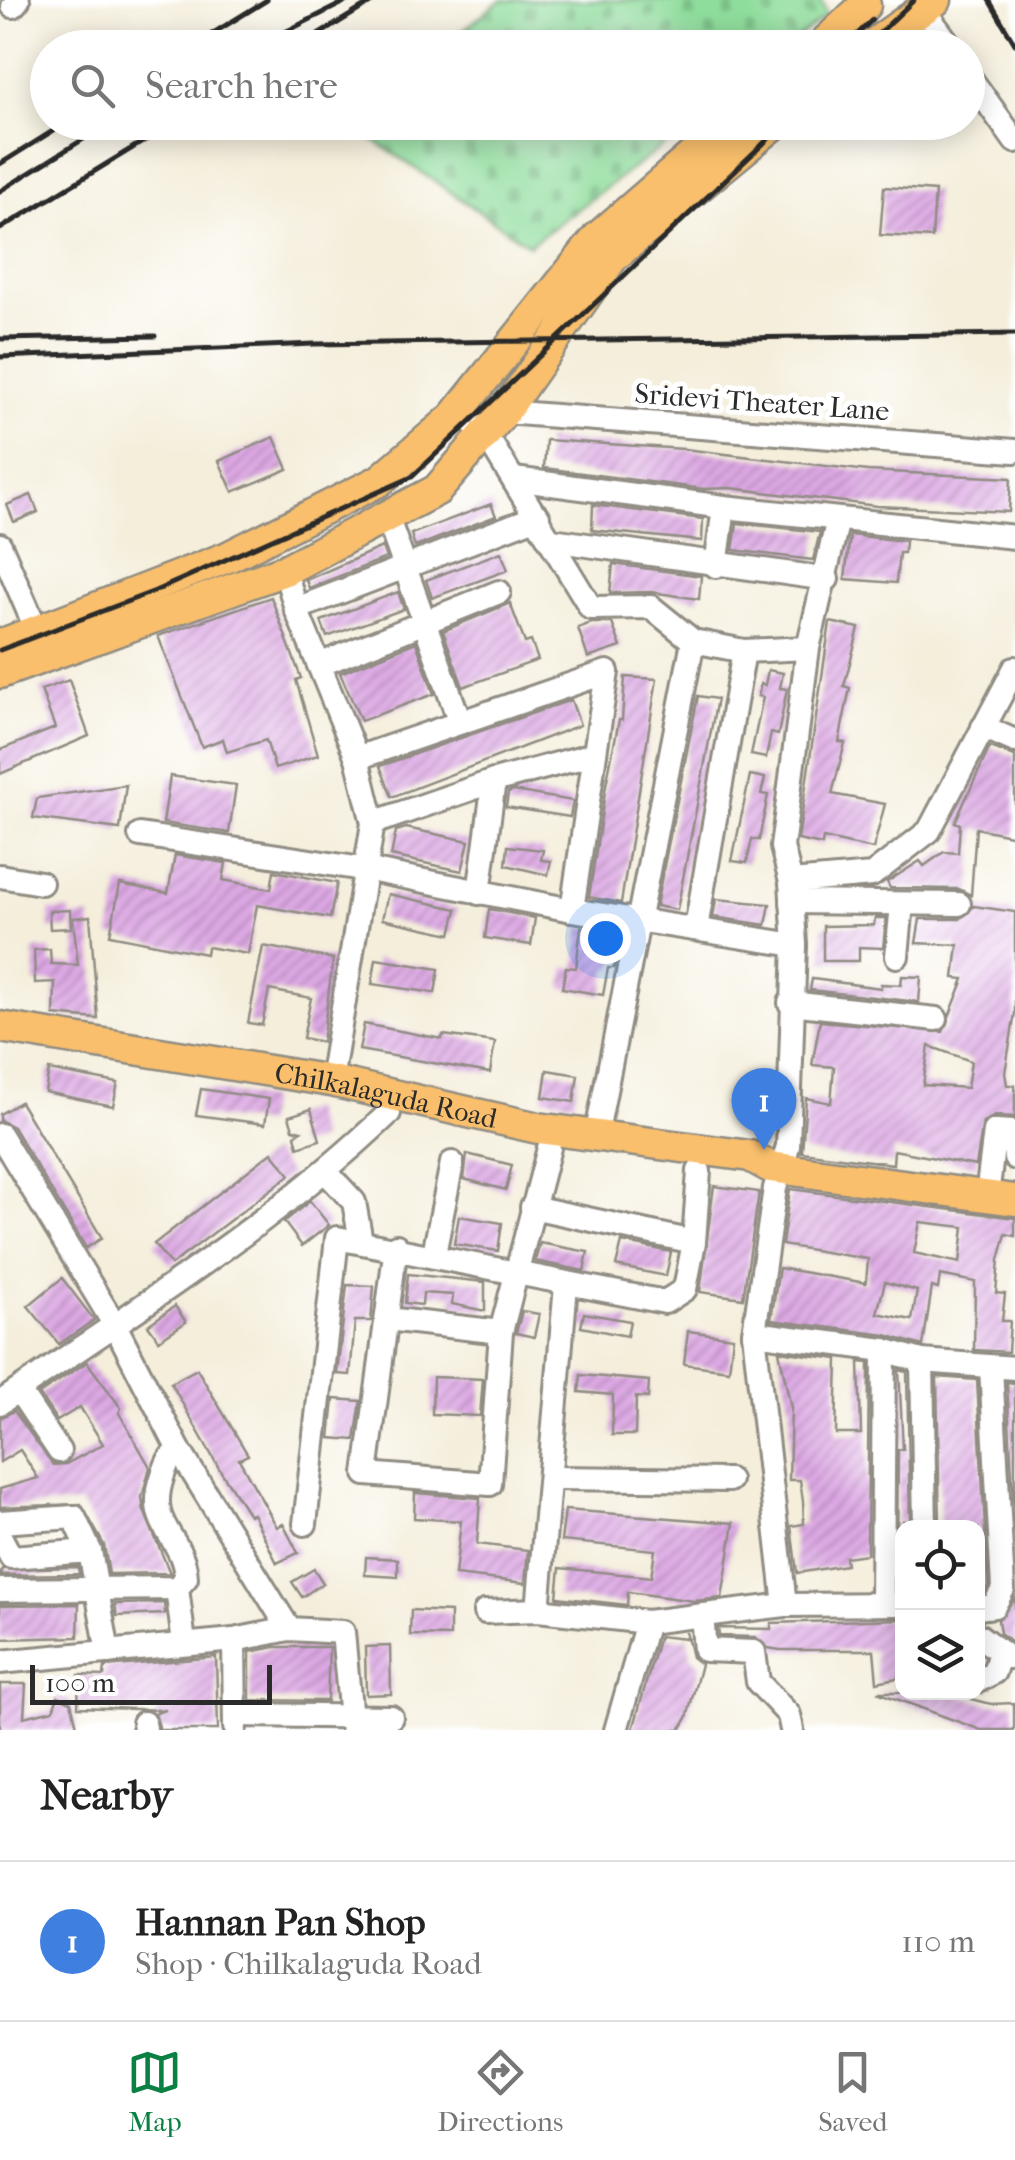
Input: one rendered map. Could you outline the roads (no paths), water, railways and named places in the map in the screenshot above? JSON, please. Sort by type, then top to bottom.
[{"type":"main road","points":[[883,30],[896,3]]},
{"type":"main road","points":[[883,30],[896,3]]},
{"type":"main road","points":[[850,30],[896,3]]},
{"type":"main road","points":[[0,645],[228,557],[379,481],[423,448],[459,411],[597,238],[711,140]]},
{"type":"main road","points":[[0,673],[285,570],[437,490],[495,424],[613,257],[755,140]]},
{"type":"main road","name":"Chilkalaguda Road","points":[[0,1027],[331,1081],[596,1137],[750,1156],[776,1167],[1001,1198]]},
{"type":"main road","name":"Chilkalaguda Road","points":[[0,1047],[389,1113],[549,1148],[699,1171],[753,1172],[776,1167]]},
{"type":"street","points":[[896,3],[930,30]]},
{"type":"street","points":[[985,98],[1015,141]]},
{"type":"street","points":[[459,411],[495,424],[514,479],[591,608],[651,608],[693,641],[744,652],[808,648]]},
{"type":"street","name":"Sridevi Theater Lane","points":[[495,424],[1015,451]]},
{"type":"street","points":[[514,479],[724,507],[1015,537]]},
{"type":"street","points":[[716,566],[724,507]]},
{"type":"street","points":[[296,610],[538,516]]},
{"type":"street","points":[[388,519],[408,566],[459,720]]},
{"type":"street","points":[[784,1605],[754,1333],[776,1167],[788,1146],[795,945],[792,892],[782,847],[808,648],[838,519]]},
{"type":"street","points":[[552,540],[827,579]]},
{"type":"street","points":[[0,545],[37,631]]},
{"type":"street","points":[[285,570],[296,610],[357,758],[374,822],[331,1081]]},
{"type":"street","points":[[320,665],[499,592]]},
{"type":"street","points":[[596,1137],[693,641]]},
{"type":"street","points":[[696,928],[744,652]]},
{"type":"street","points":[[792,892],[872,875],[929,830],[1015,668]]},
{"type":"street","points":[[357,758],[606,672],[572,910]]},
{"type":"street","points":[[984,727],[1015,741]]},
{"type":"street","points":[[374,822],[494,780],[594,754]]},
{"type":"street","points":[[479,893],[494,780]]},
{"type":"street","points":[[140,834],[795,945]]},
{"type":"street","points":[[0,876],[42,883]]},
{"type":"street","points":[[792,892],[902,904],[959,904]]},
{"type":"street","points":[[898,956],[902,904]]},
{"type":"street","points":[[790,1003],[936,1019]]},
{"type":"street","points":[[59,1450],[9,1397],[116,1326],[327,1172],[389,1113]]},
{"type":"street","points":[[1001,1198],[996,1131],[1013,1132],[1015,1158]]},
{"type":"street","points":[[0,1135],[116,1326],[179,1450],[289,1629]]},
{"type":"street","points":[[396,1246],[366,1474],[490,1484],[501,1332],[549,1148]]},
{"type":"street","points":[[434,1254],[452,1164]]},
{"type":"street","points":[[305,1524],[337,1238],[396,1246],[566,1286],[665,1302],[684,1289],[694,1242],[699,1171]]},
{"type":"street","points":[[327,1172],[354,1202],[361,1241]]},
{"type":"street","points":[[532,1207],[694,1242]]},
{"type":"street","points":[[538,1610],[566,1286]]},
{"type":"street","points":[[387,1319],[501,1332]]},
{"type":"street","points":[[754,1333],[884,1350],[922,1362],[1003,1368],[1009,1587],[994,1606],[985,1607]]},
{"type":"street","points":[[485,1612],[538,1610],[647,1622],[784,1605],[892,1603],[884,1350]]},
{"type":"street","points":[[922,1362],[926,1520]]},
{"type":"street","points":[[0,1590],[177,1588],[186,1578],[185,1564],[164,1530],[155,1498],[170,1455],[179,1450]]},
{"type":"street","points":[[552,1478],[729,1480]]},
{"type":"street","points":[[0,1522],[74,1517],[90,1551],[108,1652]]},
{"type":"street","points":[[0,1536],[11,1556],[90,1551]]},
{"type":"street","points":[[177,1588],[184,1643]]},
{"type":"street","points":[[702,1616],[705,1650],[754,1652],[758,1682],[790,1715],[792,1730]]},
{"type":"street","points":[[616,1730],[647,1622]]},
{"type":"street","points":[[0,1662],[234,1640],[289,1629],[343,1632],[352,1723]]},
{"type":"street","points":[[985,1639],[1008,1654],[985,1678]]},
{"type":"street","points":[[234,1640],[235,1722],[352,1723],[391,1718]]},
{"type":"railway","points":[[218,30],[267,0]]},
{"type":"railway","points":[[289,30],[349,0]]},
{"type":"railway","points":[[326,30],[375,0]]},
{"type":"railway","points":[[883,30],[914,0]]},
{"type":"railway","points":[[989,0],[1015,44]]},
{"type":"railway","points":[[862,30],[872,20]]},
{"type":"railway","points":[[0,164],[38,140]]},
{"type":"railway","points":[[0,191],[82,140]]},
{"type":"railway","points":[[0,229],[146,140]]},
{"type":"railway","points":[[0,650],[155,591],[412,477],[767,140]]},
{"type":"railway","points":[[0,357],[314,344],[1015,334]]},
{"type":"railway","points":[[0,339],[155,336]]},
{"type":"place","name":"Hannan Pan Shop","points":[[764,1150]]}]
